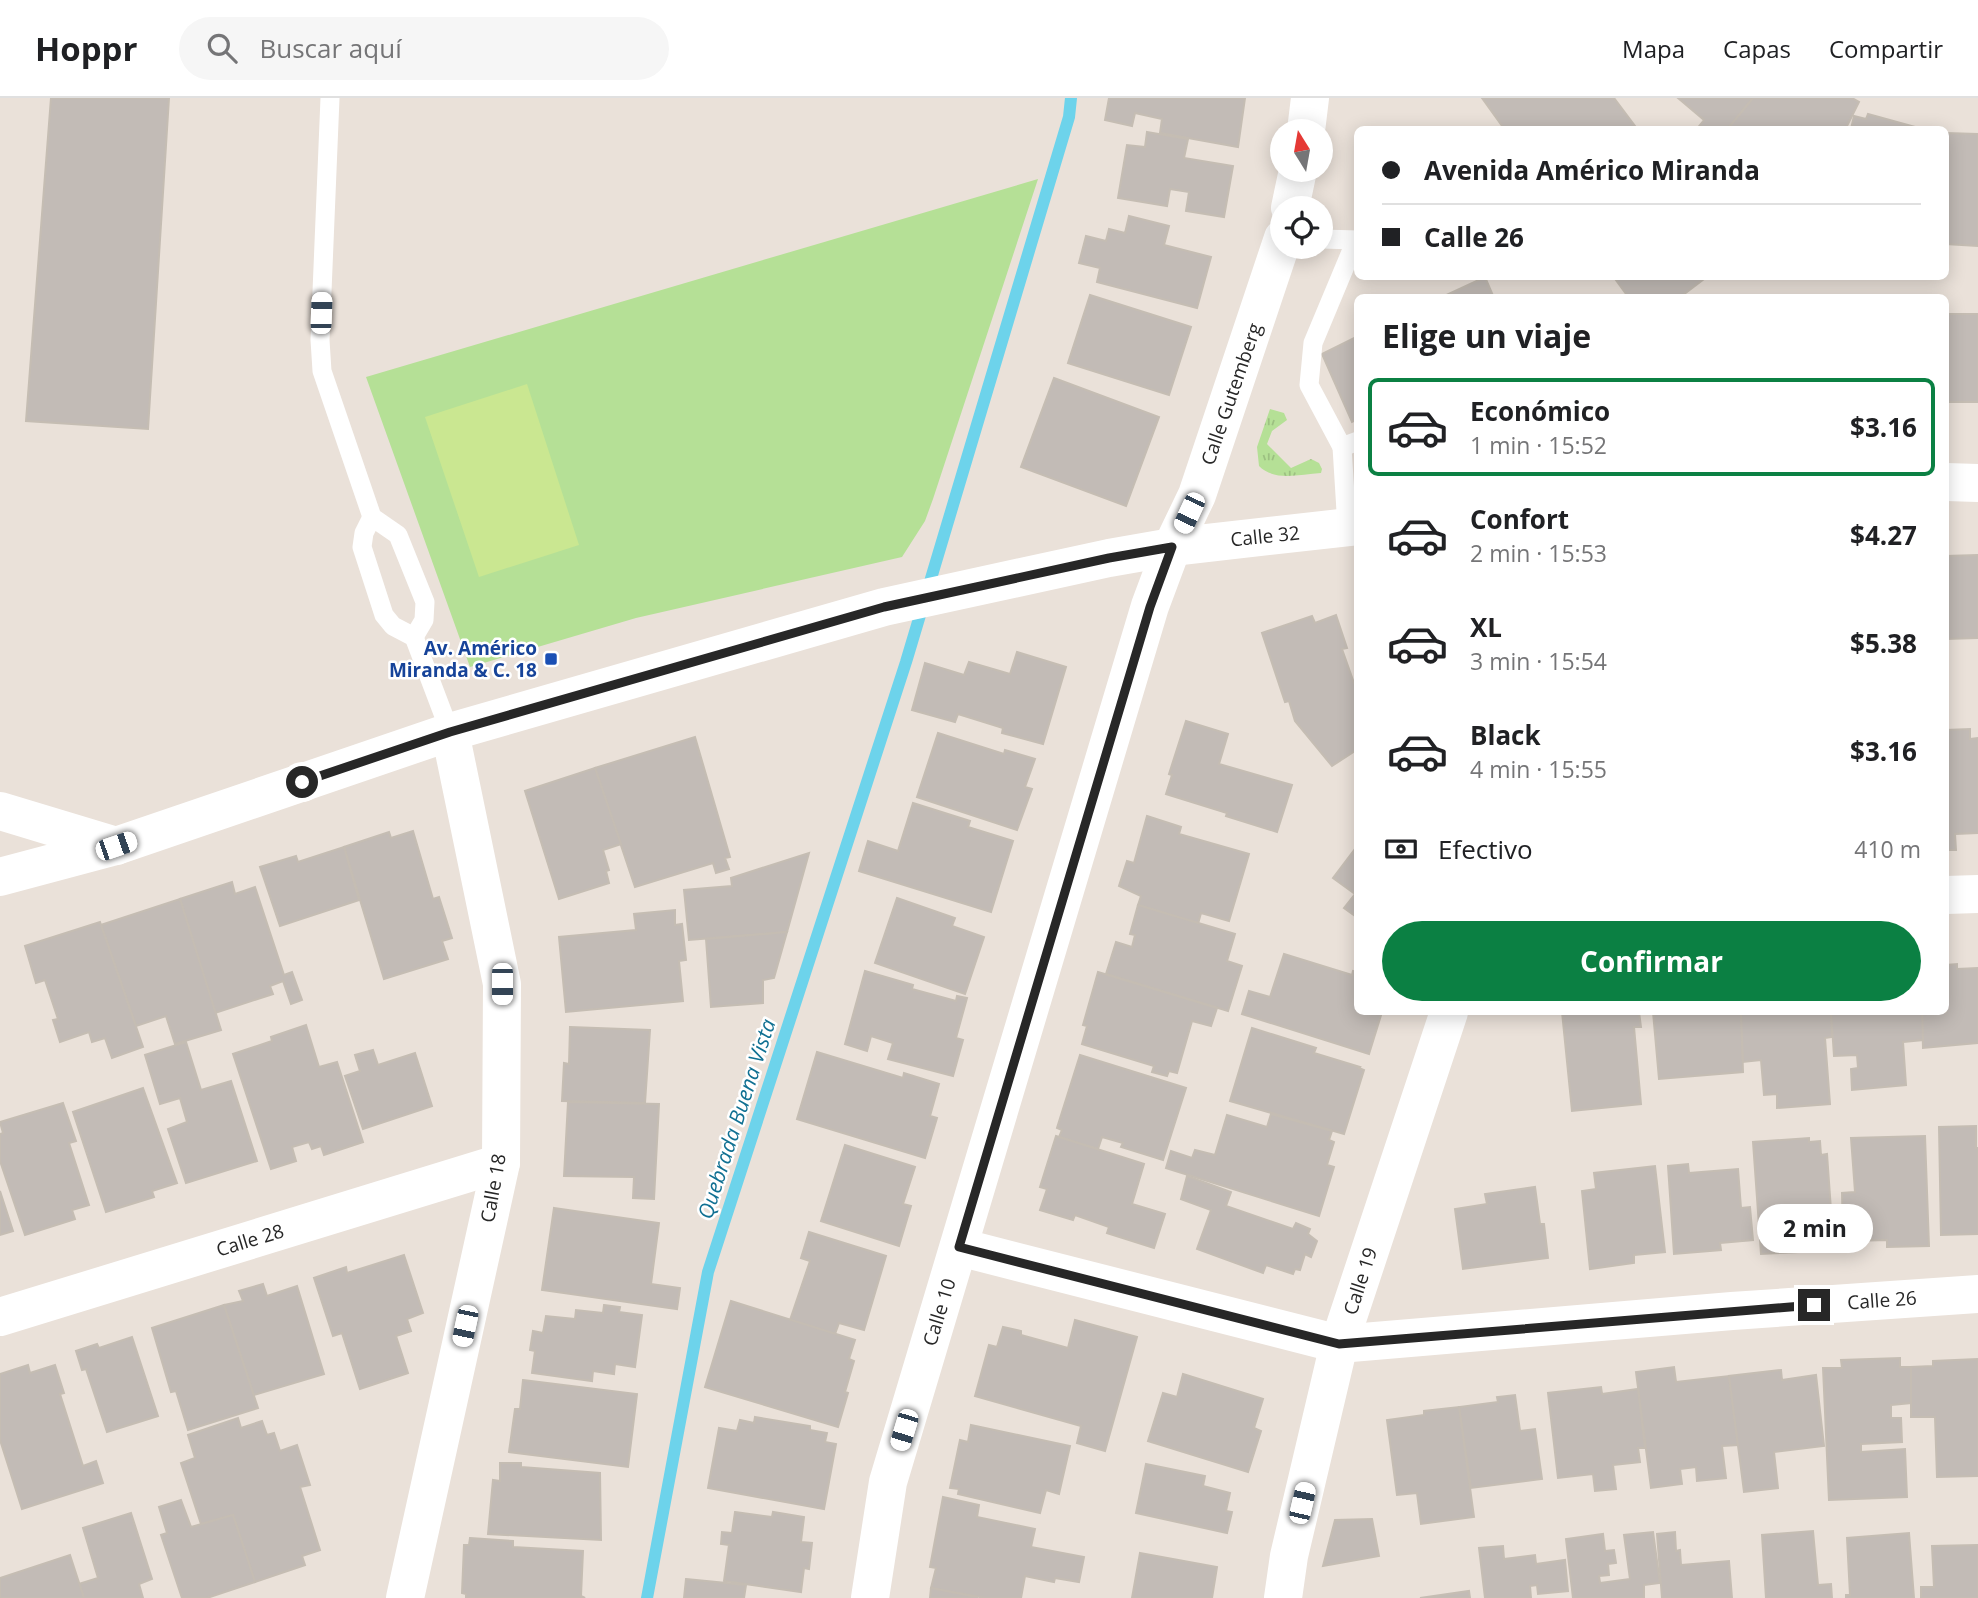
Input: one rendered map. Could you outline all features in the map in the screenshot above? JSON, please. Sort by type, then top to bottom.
[{"type":"street","points":[[1307,119],[1310,98]]},
{"type":"street","name":"Calle Gutemberg","points":[[1172,547],[1197,495],[1276,259]]},
{"type":"street","points":[[1949,482],[1978,483]]},
{"type":"street","name":"Calle 32","points":[[0,877],[116,846],[450,732],[884,607],[1172,547],[1352,526]]},
{"type":"street","name":"Calle 10","points":[[870,1598],[888,1482],[1150,607],[1172,547]]},
{"type":"street","name":"Calle 18","points":[[405,1598],[501,1163],[502,984],[450,732]]},
{"type":"street","points":[[0,811],[116,846]]},
{"type":"street","points":[[1949,895],[1978,894]]},
{"type":"street","name":"Calle 19","points":[[1283,1598],[1289,1556],[1339,1344],[1448,1015]]},
{"type":"street","name":"Calle 28","points":[[0,1317],[501,1163]]},
{"type":"street","name":"Calle 26","points":[[959,1247],[1339,1344],[1732,1311],[1978,1294]]},
{"type":"lane","points":[[330,98],[320,340],[322,371],[372,517],[398,535],[425,602],[424,620],[414,637]]},
{"type":"lane","points":[[1333,239],[1354,240]]},
{"type":"lane","points":[[1352,526],[1350,444],[1308,385],[1313,342],[1354,247]]},
{"type":"lane","points":[[372,517],[364,533],[362,547],[384,615],[393,626],[414,637],[450,732]]},
{"type":"green space","points":[[1038,179],[933,499],[925,521],[902,557],[636,618],[470,667],[366,377]]},
{"type":"green space","points":[[527,384],[579,545],[479,577],[425,417]]},
{"type":"green space","points":[[1270,409],[1284,413],[1287,420],[1272,431],[1267,444],[1291,468],[1311,459],[1319,463],[1321,473],[1280,476],[1259,466],[1257,447]]},
{"type":"building","points":[[51,98],[169,98],[148,429],[26,421]]},
{"type":"building","points":[[1109,98],[1245,98],[1238,147],[1160,133],[1162,119],[1135,113],[1132,126],[1105,120]]},
{"type":"building","points":[[1482,98],[1614,98],[1635,126],[1502,126]]},
{"type":"building","points":[[1678,98],[1753,98],[1730,126],[1699,126],[1704,120]]},
{"type":"building","points":[[1753,98],[1852,98],[1859,102],[1847,126],[1730,126]]},
{"type":"building","points":[[1868,114],[1912,126],[1852,126],[1854,116],[1866,119]]},
{"type":"building","points":[[1147,132],[1188,139],[1184,158],[1233,166],[1224,217],[1186,211],[1189,192],[1170,189],[1167,206],[1118,198],[1127,145],[1145,147]]},
{"type":"building","points":[[1949,133],[1978,134],[1978,246],[1949,244]]},
{"type":"building","points":[[1129,216],[1169,226],[1164,245],[1211,257],[1197,308],[1097,282],[1100,268],[1079,263],[1086,236],[1106,241],[1109,229],[1125,233]]},
{"type":"building","points":[[1479,280],[1486,280],[1492,294],[1449,294]]},
{"type":"building","points":[[1616,280],[1703,280],[1684,294],[1626,294]]},
{"type":"building","points":[[1090,295],[1191,327],[1169,395],[1068,363]]},
{"type":"building","points":[[1949,314],[1978,314],[1978,402],[1949,402]]},
{"type":"building","points":[[1354,338],[1352,422],[1322,354]]},
{"type":"building","points":[[1054,378],[1159,417],[1126,506],[1021,467]]},
{"type":"building","points":[[1978,555],[1978,638],[1949,639],[1949,556]]},
{"type":"building","points":[[1336,615],[1347,648],[1342,649],[1354,683],[1354,752],[1332,766],[1295,721],[1289,701],[1285,702],[1262,633],[1312,616],[1315,623]]},
{"type":"building","points":[[1017,652],[1066,667],[1043,744],[1002,733],[1003,728],[958,714],[955,722],[912,710],[925,663],[964,675],[969,662],[1010,674]]},
{"type":"building","points":[[1186,721],[1228,734],[1219,764],[1292,785],[1277,832],[1166,794],[1172,775],[1169,774]]},
{"type":"building","points":[[1970,729],[1970,739],[1978,738],[1978,833],[1955,834],[1956,850],[1949,850],[1949,730]]},
{"type":"building","points":[[938,733],[1004,754],[1005,750],[1035,759],[1025,787],[1032,789],[1017,830],[917,797]]},
{"type":"building","points":[[695,737],[730,857],[725,858],[729,869],[716,873],[713,863],[635,887],[595,768]]},
{"type":"building","points":[[595,768],[621,844],[603,850],[609,870],[606,871],[609,883],[559,899],[525,791]]},
{"type":"building","points":[[913,803],[970,821],[968,827],[1013,841],[991,912],[859,871],[868,841],[898,851]]},
{"type":"building","points":[[1147,816],[1181,827],[1179,834],[1249,854],[1229,921],[1201,913],[1198,924],[1138,905],[1141,896],[1119,886],[1127,861],[1134,863]]},
{"type":"building","points":[[413,831],[433,899],[439,897],[452,938],[442,941],[448,959],[384,979],[344,847],[389,832],[391,838]]},
{"type":"building","points":[[344,847],[359,900],[280,926],[260,867],[296,856],[298,862]]},
{"type":"building","points":[[1354,850],[1354,893],[1333,878]]},
{"type":"building","points":[[809,853],[787,932],[689,940],[684,890],[732,886],[731,878]]},
{"type":"building","points":[[232,882],[235,894],[255,887],[284,975],[292,972],[302,1000],[291,1004],[283,981],[270,986],[273,994],[215,1013],[180,899]]},
{"type":"building","points":[[1354,895],[1354,915],[1344,908]]},
{"type":"building","points":[[897,898],[955,918],[952,926],[984,937],[965,994],[875,963]]},
{"type":"building","points":[[180,899],[221,1030],[175,1044],[166,1016],[136,1026],[101,925]]},
{"type":"building","points":[[1138,905],[1235,934],[1227,961],[1242,966],[1228,1011],[1106,974],[1116,942],[1132,947],[1135,935],[1130,934]]},
{"type":"building","points":[[675,910],[675,925],[682,924],[686,960],[679,961],[683,1001],[566,1012],[559,937],[636,930],[634,914]]},
{"type":"building","points":[[100,922],[143,1047],[112,1058],[105,1038],[92,1042],[89,1032],[60,1042],[53,1020],[58,1019],[45,980],[36,983],[25,946]]},
{"type":"building","points":[[787,932],[774,978],[763,980],[763,1003],[711,1007],[706,939]]},
{"type":"building","points":[[1284,954],[1352,975],[1354,971],[1354,1015],[1381,1015],[1369,1054],[1242,1014],[1249,991],[1270,997]]},
{"type":"building","points":[[1957,964],[1957,969],[1978,968],[1978,1043],[1923,1048],[1922,1015],[1949,1015],[1949,965]]},
{"type":"building","points":[[865,971],[913,985],[912,989],[956,1001],[957,996],[967,998],[956,1038],[963,1040],[953,1076],[888,1059],[893,1043],[871,1036],[867,1051],[845,1044]]},
{"type":"building","points":[[1098,972],[1217,1008],[1211,1026],[1192,1021],[1177,1073],[1169,1071],[1167,1076],[1152,1072],[1154,1066],[1082,1044],[1087,1026],[1083,1025]]},
{"type":"building","points":[[1562,1015],[1639,1015],[1641,1027],[1634,1027],[1641,1104],[1572,1111]]},
{"type":"building","points":[[1653,1015],[1741,1015],[1743,1072],[1659,1079]]},
{"type":"building","points":[[1741,1015],[1831,1015],[1832,1037],[1825,1038],[1830,1104],[1777,1108],[1777,1094],[1764,1095],[1761,1060],[1743,1062]]},
{"type":"building","points":[[1831,1015],[1922,1015],[1923,1040],[1903,1042],[1906,1085],[1852,1090],[1851,1069],[1858,1068],[1857,1055],[1834,1056]]},
{"type":"building","points":[[306,1025],[319,1067],[337,1062],[363,1142],[324,1155],[321,1146],[312,1149],[309,1142],[292,1147],[296,1161],[271,1169],[233,1054],[272,1041],[271,1037]]},
{"type":"building","points":[[570,1027],[650,1030],[645,1103],[562,1101],[564,1063],[569,1064]]},
{"type":"building","points":[[1252,1028],[1316,1048],[1314,1053],[1364,1070],[1344,1134],[1230,1101]]},
{"type":"building","points":[[186,1042],[201,1090],[231,1081],[257,1161],[186,1183],[168,1129],[187,1122],[180,1098],[160,1104],[145,1055]]},
{"type":"building","points":[[373,1050],[378,1065],[415,1053],[432,1106],[363,1129],[345,1076],[360,1071],[355,1055]]},
{"type":"building","points":[[817,1052],[903,1078],[904,1073],[939,1084],[930,1116],[937,1118],[925,1158],[797,1119]]},
{"type":"building","points":[[1080,1055],[1186,1088],[1163,1160],[1121,1147],[1123,1143],[1102,1137],[1098,1149],[1059,1137],[1062,1130],[1057,1128]]},
{"type":"building","points":[[143,1088],[177,1183],[152,1191],[154,1197],[106,1212],[73,1112]]},
{"type":"building","points":[[568,1102],[659,1104],[654,1199],[633,1198],[634,1177],[564,1176]]},
{"type":"building","points":[[63,1103],[76,1141],[69,1143],[89,1205],[72,1210],[75,1219],[25,1235],[0,1161],[0,1134],[3,1133],[0,1122]]},
{"type":"building","points":[[1271,1114],[1332,1131],[1329,1140],[1334,1142],[1327,1165],[1334,1167],[1319,1216],[1166,1168],[1171,1151],[1192,1158],[1195,1150],[1215,1155],[1227,1115],[1267,1127]]},
{"type":"building","points":[[1976,1126],[1978,1234],[1941,1235],[1939,1127]]},
{"type":"building","points":[[1056,1136],[1144,1164],[1132,1204],[1165,1214],[1154,1248],[1107,1233],[1109,1227],[1075,1215],[1073,1220],[1040,1210],[1047,1189],[1040,1187]]},
{"type":"building","points":[[1925,1136],[1929,1246],[1887,1247],[1887,1240],[1853,1241],[1852,1235],[1843,1236],[1842,1193],[1855,1192],[1851,1138]]},
{"type":"building","points":[[1809,1138],[1809,1142],[1820,1141],[1821,1155],[1827,1154],[1833,1238],[1797,1241],[1798,1252],[1761,1254],[1753,1142]]},
{"type":"building","points":[[845,1145],[915,1167],[903,1204],[911,1206],[899,1246],[821,1221]]},
{"type":"building","points":[[1688,1164],[1689,1173],[1738,1169],[1741,1208],[1750,1207],[1753,1240],[1720,1243],[1721,1250],[1674,1254],[1668,1166]]},
{"type":"building","points":[[1655,1166],[1665,1252],[1634,1255],[1634,1263],[1590,1269],[1582,1191],[1596,1189],[1594,1173]]},
{"type":"building","points":[[1187,1176],[1231,1192],[1226,1206],[1293,1229],[1296,1223],[1310,1229],[1308,1234],[1317,1241],[1311,1257],[1305,1254],[1300,1270],[1295,1269],[1293,1274],[1266,1265],[1263,1273],[1197,1249],[1211,1210],[1181,1199]]},
{"type":"building","points":[[1535,1187],[1540,1224],[1544,1224],[1548,1258],[1463,1269],[1455,1209],[1487,1204],[1485,1194]]},
{"type":"building","points":[[0,1191],[13,1231],[0,1235]]},
{"type":"building","points":[[554,1208],[659,1223],[651,1284],[680,1288],[677,1309],[542,1290]]},
{"type":"building","points":[[809,1232],[886,1256],[864,1330],[839,1323],[835,1334],[790,1320],[810,1261],[801,1258]]},
{"type":"building","points":[[404,1255],[423,1313],[407,1319],[411,1331],[396,1336],[408,1373],[360,1389],[342,1333],[333,1336],[314,1278],[346,1267],[347,1273]]},
{"type":"building","points":[[263,1284],[267,1296],[297,1286],[324,1374],[254,1395],[224,1305],[243,1301],[239,1291]]},
{"type":"building","points":[[731,1301],[855,1340],[849,1359],[854,1361],[845,1392],[848,1393],[838,1427],[705,1387]]},
{"type":"building","points":[[224,1305],[258,1408],[188,1430],[176,1391],[171,1392],[152,1328]]},
{"type":"building","points":[[604,1305],[620,1307],[619,1312],[642,1315],[635,1367],[615,1364],[614,1374],[593,1371],[592,1381],[532,1373],[535,1351],[530,1350],[533,1331],[543,1333],[546,1316],[575,1319],[576,1310],[603,1313]]},
{"type":"building","points":[[1075,1320],[1137,1337],[1105,1451],[1077,1443],[1081,1426],[975,1396],[989,1345],[997,1347],[1003,1327],[1068,1348]]},
{"type":"building","points":[[132,1337],[158,1416],[107,1432],[86,1369],[82,1370],[76,1351],[97,1344],[99,1348]]},
{"type":"building","points":[[1900,1358],[1900,1367],[1911,1367],[1911,1403],[1891,1405],[1891,1418],[1901,1418],[1902,1442],[1861,1444],[1861,1452],[1905,1449],[1907,1497],[1829,1500],[1823,1368],[1842,1368],[1841,1360]]},
{"type":"building","points":[[1978,1359],[1978,1476],[1937,1477],[1935,1417],[1911,1417],[1911,1367],[1933,1366],[1933,1361]]},
{"type":"building","points":[[28,1365],[30,1373],[55,1365],[64,1393],[60,1394],[83,1466],[96,1461],[103,1483],[22,1509],[0,1440],[0,1374]]},
{"type":"building","points":[[1674,1367],[1676,1382],[1729,1376],[1738,1445],[1722,1446],[1726,1478],[1697,1481],[1696,1467],[1680,1469],[1682,1484],[1651,1488],[1636,1372]]},
{"type":"building","points":[[1781,1370],[1782,1380],[1816,1375],[1824,1446],[1774,1452],[1778,1488],[1744,1492],[1729,1376]]},
{"type":"building","points":[[1183,1374],[1263,1399],[1254,1428],[1261,1431],[1248,1472],[1148,1441],[1163,1393],[1177,1397]]},
{"type":"building","points":[[523,1380],[637,1394],[628,1467],[509,1452],[515,1409],[520,1409]]},
{"type":"building","points":[[1601,1387],[1602,1394],[1638,1389],[1645,1448],[1638,1448],[1640,1462],[1613,1465],[1616,1489],[1595,1491],[1593,1474],[1558,1478],[1548,1393]]},
{"type":"building","points":[[1515,1395],[1520,1431],[1535,1429],[1542,1479],[1471,1488],[1459,1407],[1498,1402],[1497,1397]]},
{"type":"building","points":[[1459,1407],[1474,1517],[1421,1524],[1417,1493],[1397,1495],[1387,1420],[1424,1415],[1424,1411]]},
{"type":"building","points":[[755,1417],[810,1426],[810,1430],[827,1433],[825,1442],[836,1444],[824,1509],[708,1488],[719,1428],[737,1431],[740,1420],[754,1423]]},
{"type":"building","points":[[238,1418],[241,1428],[262,1421],[267,1435],[274,1433],[280,1451],[297,1445],[310,1485],[300,1487],[320,1550],[302,1556],[305,1565],[255,1582],[233,1515],[201,1524],[181,1463],[195,1458],[188,1435]]},
{"type":"building","points":[[971,1425],[1070,1446],[1059,1494],[1046,1490],[1040,1513],[958,1494],[959,1489],[950,1488],[960,1440],[968,1442]]},
{"type":"building","points":[[500,1463],[600,1473],[601,1540],[488,1534],[493,1480],[500,1481]]},
{"type":"building","points":[[1146,1464],[1205,1476],[1203,1486],[1230,1493],[1226,1511],[1232,1512],[1227,1533],[1136,1513]]},
{"type":"building","points":[[943,1497],[979,1505],[977,1517],[1035,1529],[1031,1547],[1084,1557],[1079,1582],[1055,1578],[1054,1582],[1025,1576],[1021,1598],[985,1598],[931,1588],[936,1568],[930,1567]]},
{"type":"building","points":[[181,1500],[191,1527],[233,1515],[255,1582],[207,1598],[182,1598],[161,1535],[167,1533],[159,1507]]},
{"type":"building","points":[[735,1512],[772,1517],[773,1512],[804,1517],[801,1542],[812,1543],[809,1569],[804,1568],[801,1592],[724,1581],[729,1545],[721,1544],[722,1532],[732,1533]]},
{"type":"building","points":[[131,1513],[152,1579],[139,1584],[143,1598],[84,1598],[79,1584],[98,1578],[83,1528]]},
{"type":"building","points":[[1372,1519],[1379,1556],[1323,1566],[1335,1520]]},
{"type":"building","points":[[1813,1531],[1818,1585],[1831,1584],[1832,1598],[1766,1598],[1762,1535]]},
{"type":"building","points":[[1653,1532],[1660,1583],[1644,1585],[1644,1598],[1573,1598],[1566,1539],[1603,1534],[1605,1551],[1614,1550],[1616,1563],[1608,1564],[1609,1575],[1599,1576],[1600,1583],[1630,1579],[1624,1535]]},
{"type":"building","points":[[1675,1532],[1676,1551],[1680,1550],[1681,1565],[1729,1561],[1732,1598],[1662,1598],[1657,1534]]},
{"type":"building","points":[[1909,1533],[1914,1598],[1846,1598],[1846,1595],[1850,1595],[1847,1538]]},
{"type":"building","points":[[470,1538],[513,1541],[513,1547],[583,1551],[581,1596],[585,1598],[466,1598],[466,1594],[462,1593],[464,1545],[469,1545]]},
{"type":"building","points":[[1978,1545],[1978,1598],[1921,1598],[1921,1587],[1934,1587],[1932,1546]]},
{"type":"building","points":[[1503,1546],[1504,1559],[1535,1555],[1536,1564],[1565,1560],[1568,1591],[1538,1594],[1537,1585],[1530,1586],[1531,1598],[1485,1598],[1479,1548]]},
{"type":"building","points":[[1140,1553],[1217,1567],[1212,1598],[1132,1598]]},
{"type":"building","points":[[70,1555],[84,1598],[0,1598],[0,1578]]},
{"type":"building","points":[[686,1579],[746,1585],[744,1598],[684,1598]]},
{"type":"building","points":[[931,1588],[977,1597],[977,1598],[930,1598]]},
{"type":"building","points":[[1469,1591],[1470,1598],[1420,1598]]},
{"type":"waterway","name":"Quebrada Buena Vista","points":[[647,1598],[708,1272],[906,662],[1069,117],[1071,98]]},
{"type":"place","name":"Av. Américo Miranda & C. 18","points":[[551,659]]},
{"type":"route","points":[[302,782],[450,732],[884,607],[1172,547],[1150,607],[959,1247],[1339,1344],[1814,1305]]}]
